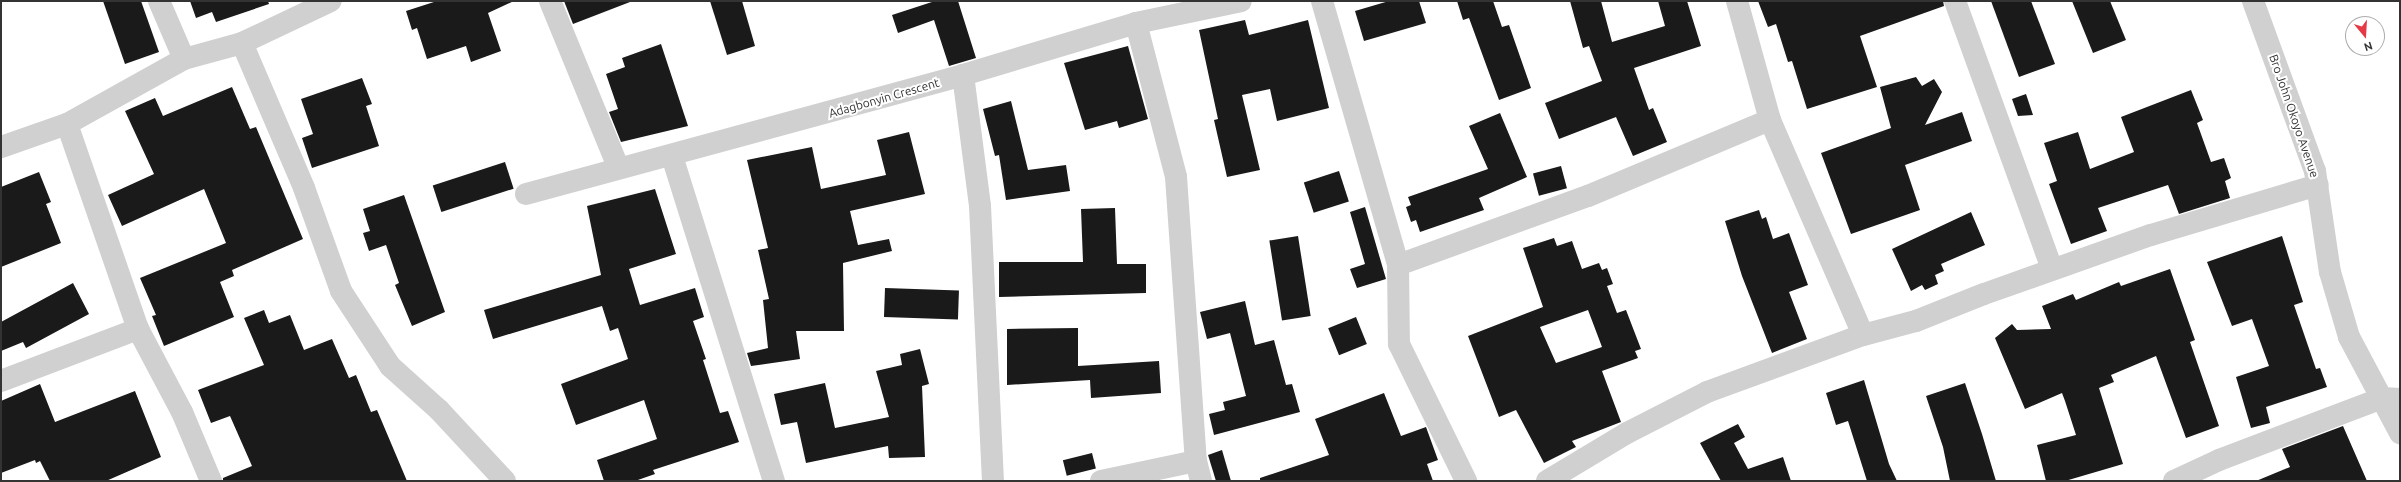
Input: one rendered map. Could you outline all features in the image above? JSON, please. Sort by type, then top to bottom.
[{"type":"street","points":[[159,1],[184,59]]},
{"type":"street","points":[[1,147],[67,124],[184,59],[242,44],[331,1]]},
{"type":"street","points":[[550,1],[618,167]]},
{"type":"street","name":"Adagbonyin Crescent","points":[[526,194],[618,167],[672,156],[963,76],[1136,23],[1241,1]]},
{"type":"street","points":[[1322,1],[1398,265],[1399,344],[1466,481]]},
{"type":"street","points":[[1737,1],[1770,120],[1863,334]]},
{"type":"street","points":[[1955,1],[2052,269]]},
{"type":"street","name":"Bro John Okoyo Avenue","points":[[2253,1],[2318,185],[2330,272],[2347,329],[2391,398],[2400,433]]},
{"type":"street","points":[[1101,481],[1198,471],[1176,177],[1136,23]]},
{"type":"street","points":[[242,44],[304,188],[341,291],[390,366],[439,410],[506,481]]},
{"type":"street","points":[[963,76],[980,206],[993,481]]},
{"type":"street","points":[[1398,265],[1588,196],[1770,120]]},
{"type":"street","points":[[67,124],[138,329],[182,412],[211,481]]},
{"type":"street","points":[[672,156],[774,481]]},
{"type":"street","points":[[1547,481],[1627,433],[1707,392],[1863,334],[1916,321],[2052,269],[2151,235],[2318,185]]},
{"type":"street","points":[[1,381],[138,329]]},
{"type":"street","points":[[2174,481],[2219,460],[2391,398]]},
{"type":"building","points":[[103,1],[141,1],[159,52],[125,64]]},
{"type":"building","points":[[190,1],[268,1],[269,4],[216,22],[212,12],[196,18]]},
{"type":"building","points":[[437,1],[514,1],[488,13],[501,51],[471,62],[466,46],[427,59],[417,28],[412,30],[406,11]]},
{"type":"building","points":[[564,1],[630,1],[630,2],[573,24]]},
{"type":"building","points":[[710,1],[742,1],[755,46],[727,55]]},
{"type":"building","points":[[935,1],[958,1],[976,58],[949,66],[934,20],[898,33],[892,15]]},
{"type":"building","points":[[1389,1],[1419,1],[1426,23],[1364,41],[1355,11]]},
{"type":"building","points":[[1457,1],[1493,1],[1502,27],[1509,25],[1531,88],[1499,100],[1469,18],[1463,20]]},
{"type":"building","points":[[1570,1],[1601,1],[1612,42],[1665,26],[1658,1],[1687,1],[1701,46],[1634,68],[1649,110],[1653,108],[1667,142],[1633,156],[1616,117],[1559,139],[1545,103],[1602,81],[1589,46],[1583,48]]},
{"type":"building","points":[[1758,1],[1943,1],[1944,6],[1860,36],[1877,87],[1807,109],[1792,61],[1788,62],[1776,24],[1768,27]]},
{"type":"building","points":[[1991,1],[2031,1],[2055,64],[2019,77]]},
{"type":"building","points":[[2072,1],[2110,1],[2126,40],[2093,53]]},
{"type":"building","points":[[1245,20],[1249,35],[1308,20],[1329,108],[1277,121],[1270,89],[1242,95],[1260,170],[1227,177],[1214,120],[1218,119],[1199,30]]},
{"type":"building","points":[[661,44],[688,126],[621,142],[609,112],[618,109],[606,74],[625,67],[622,58]]},
{"type":"building","points":[[1128,46],[1148,119],[1119,128],[1117,121],[1085,130],[1064,63]]},
{"type":"building","points":[[1916,77],[1922,86],[1934,79],[1942,92],[1925,125],[1962,112],[1972,141],[1905,165],[1920,210],[1851,234],[1821,153],[1891,128],[1880,87]]},
{"type":"building","points":[[362,78],[372,104],[366,106],[379,146],[312,168],[302,138],[313,134],[301,99]]},
{"type":"building","points":[[232,87],[250,129],[256,127],[303,239],[232,270],[234,276],[220,282],[234,317],[164,346],[152,316],[156,315],[140,278],[226,243],[204,189],[122,226],[108,195],[154,174],[125,111],[155,98],[163,116]]},
{"type":"building","points":[[2191,90],[2203,120],[2197,123],[2211,162],[2224,158],[2231,178],[2225,181],[2230,198],[2179,214],[2168,185],[2098,208],[2107,231],[2071,244],[2049,184],[2057,181],[2044,143],[2078,132],[2090,169],[2134,152],[2121,117]]},
{"type":"building","points":[[2026,94],[2033,115],[2018,116],[2012,99]]},
{"type":"building","points":[[1011,101],[1028,170],[1066,165],[1070,191],[1006,200],[999,155],[995,156],[983,109]]},
{"type":"building","points":[[1500,113],[1527,177],[1479,198],[1484,210],[1420,232],[1416,220],[1411,222],[1406,207],[1411,205],[1408,197],[1488,169],[1469,126]]},
{"type":"building","points":[[909,132],[925,194],[850,211],[858,245],[889,239],[892,251],[843,263],[844,331],[796,331],[800,359],[751,366],[747,353],[768,348],[763,300],[769,299],[758,250],[768,248],[747,160],[812,147],[821,189],[886,175],[877,140]]},
{"type":"building","points":[[505,162],[514,189],[441,212],[433,185]]},
{"type":"building","points":[[1561,166],[1567,188],[1539,196],[1533,174]]},
{"type":"building","points":[[1339,171],[1349,201],[1314,213],[1304,182]]},
{"type":"building","points":[[39,172],[51,202],[46,204],[61,243],[1,267],[1,187]]},
{"type":"building","points":[[655,189],[676,254],[629,269],[640,305],[695,288],[704,317],[693,321],[706,359],[703,360],[720,413],[728,411],[739,442],[653,470],[655,474],[635,481],[604,481],[597,460],[657,439],[644,400],[576,425],[561,384],[628,359],[618,328],[610,331],[602,306],[493,339],[484,310],[601,275],[587,206]]},
{"type":"building","points":[[404,195],[445,312],[412,326],[395,285],[399,283],[386,245],[369,251],[363,233],[370,231],[363,209]]},
{"type":"building","points":[[1365,207],[1386,279],[1357,288],[1350,269],[1365,264],[1350,212]]},
{"type":"building","points":[[1115,208],[1117,264],[1146,264],[1146,293],[999,297],[999,262],[1083,262],[1081,209]]},
{"type":"building","points":[[1759,210],[1762,219],[1766,217],[1773,239],[1789,233],[1808,285],[1789,292],[1807,339],[1772,353],[1742,276],[1725,221]]},
{"type":"building","points":[[1971,212],[1985,245],[1941,264],[1944,271],[1935,275],[1938,284],[1925,290],[1922,285],[1911,291],[1892,249]]},
{"type":"building","points":[[1298,236],[1311,316],[1282,321],[1269,241]]},
{"type":"building","points":[[2282,236],[2303,302],[2294,305],[2316,369],[2320,368],[2327,387],[2266,407],[2270,423],[2251,428],[2236,377],[2269,366],[2252,319],[2232,326],[2207,262]]},
{"type":"building","points":[[1554,238],[1557,246],[1572,241],[1582,269],[1599,263],[1602,270],[1607,268],[1613,284],[1607,286],[1617,313],[1626,310],[1641,349],[1635,351],[1638,358],[1602,371],[1621,422],[1572,441],[1576,447],[1544,463],[1516,410],[1499,417],[1468,336],[1543,307],[1523,248]],"holes":[[[1588,310],[1602,347],[1556,363],[1540,327]]]},
{"type":"building","points":[[2170,269],[2195,340],[2190,342],[2219,426],[2186,438],[2156,356],[2111,375],[2114,382],[2099,388],[2123,464],[2065,481],[2046,481],[2037,445],[2076,435],[2065,401],[2062,393],[2025,409],[1995,338],[2012,324],[2017,330],[2051,329],[2042,306],[2073,294],[2076,300],[2119,282],[2121,286]]},
{"type":"building","points":[[73,283],[89,314],[26,348],[23,342],[1,351],[1,322]]},
{"type":"building","points":[[885,288],[959,291],[958,320],[884,317]]},
{"type":"building","points":[[1245,301],[1255,345],[1274,340],[1286,385],[1292,384],[1300,412],[1214,435],[1209,414],[1225,410],[1223,402],[1246,396],[1230,333],[1207,339],[1200,312]]},
{"type":"building","points":[[264,310],[269,323],[290,315],[304,350],[332,339],[349,378],[356,375],[371,412],[377,410],[407,481],[223,481],[223,478],[252,466],[230,416],[211,423],[198,390],[264,365],[244,318]]},
{"type":"building","points":[[1356,317],[1367,344],[1339,355],[1328,328]]},
{"type":"building","points":[[1078,328],[1078,366],[1159,361],[1161,393],[1091,398],[1090,380],[1007,385],[1007,329]]},
{"type":"building","points":[[920,349],[929,384],[922,386],[925,457],[889,458],[888,446],[806,463],[797,422],[781,425],[774,394],[825,383],[835,428],[889,417],[876,371],[902,365],[900,354]]},
{"type":"building","points":[[1864,380],[1889,464],[1897,481],[1867,481],[1848,421],[1836,425],[1826,393]]},
{"type":"building","points":[[1965,383],[1996,481],[1950,481],[1943,447],[1926,396]]},
{"type":"building","points":[[40,384],[55,422],[135,391],[161,457],[106,481],[50,481],[40,461],[36,463],[35,460],[1,473],[1,401]]},
{"type":"building","points":[[1384,393],[1401,436],[1426,427],[1438,460],[1427,464],[1433,481],[1260,481],[1260,478],[1329,455],[1315,419]]},
{"type":"building","points":[[1738,424],[1745,437],[1734,443],[1748,469],[1783,457],[1791,481],[1721,481],[1700,443]]},
{"type":"building","points":[[2343,426],[2367,481],[2256,481],[2290,467],[2282,449]]},
{"type":"building","points":[[1222,450],[1231,481],[1216,481],[1208,455]]},
{"type":"building","points":[[1092,453],[1096,469],[1067,476],[1063,460]]}]
